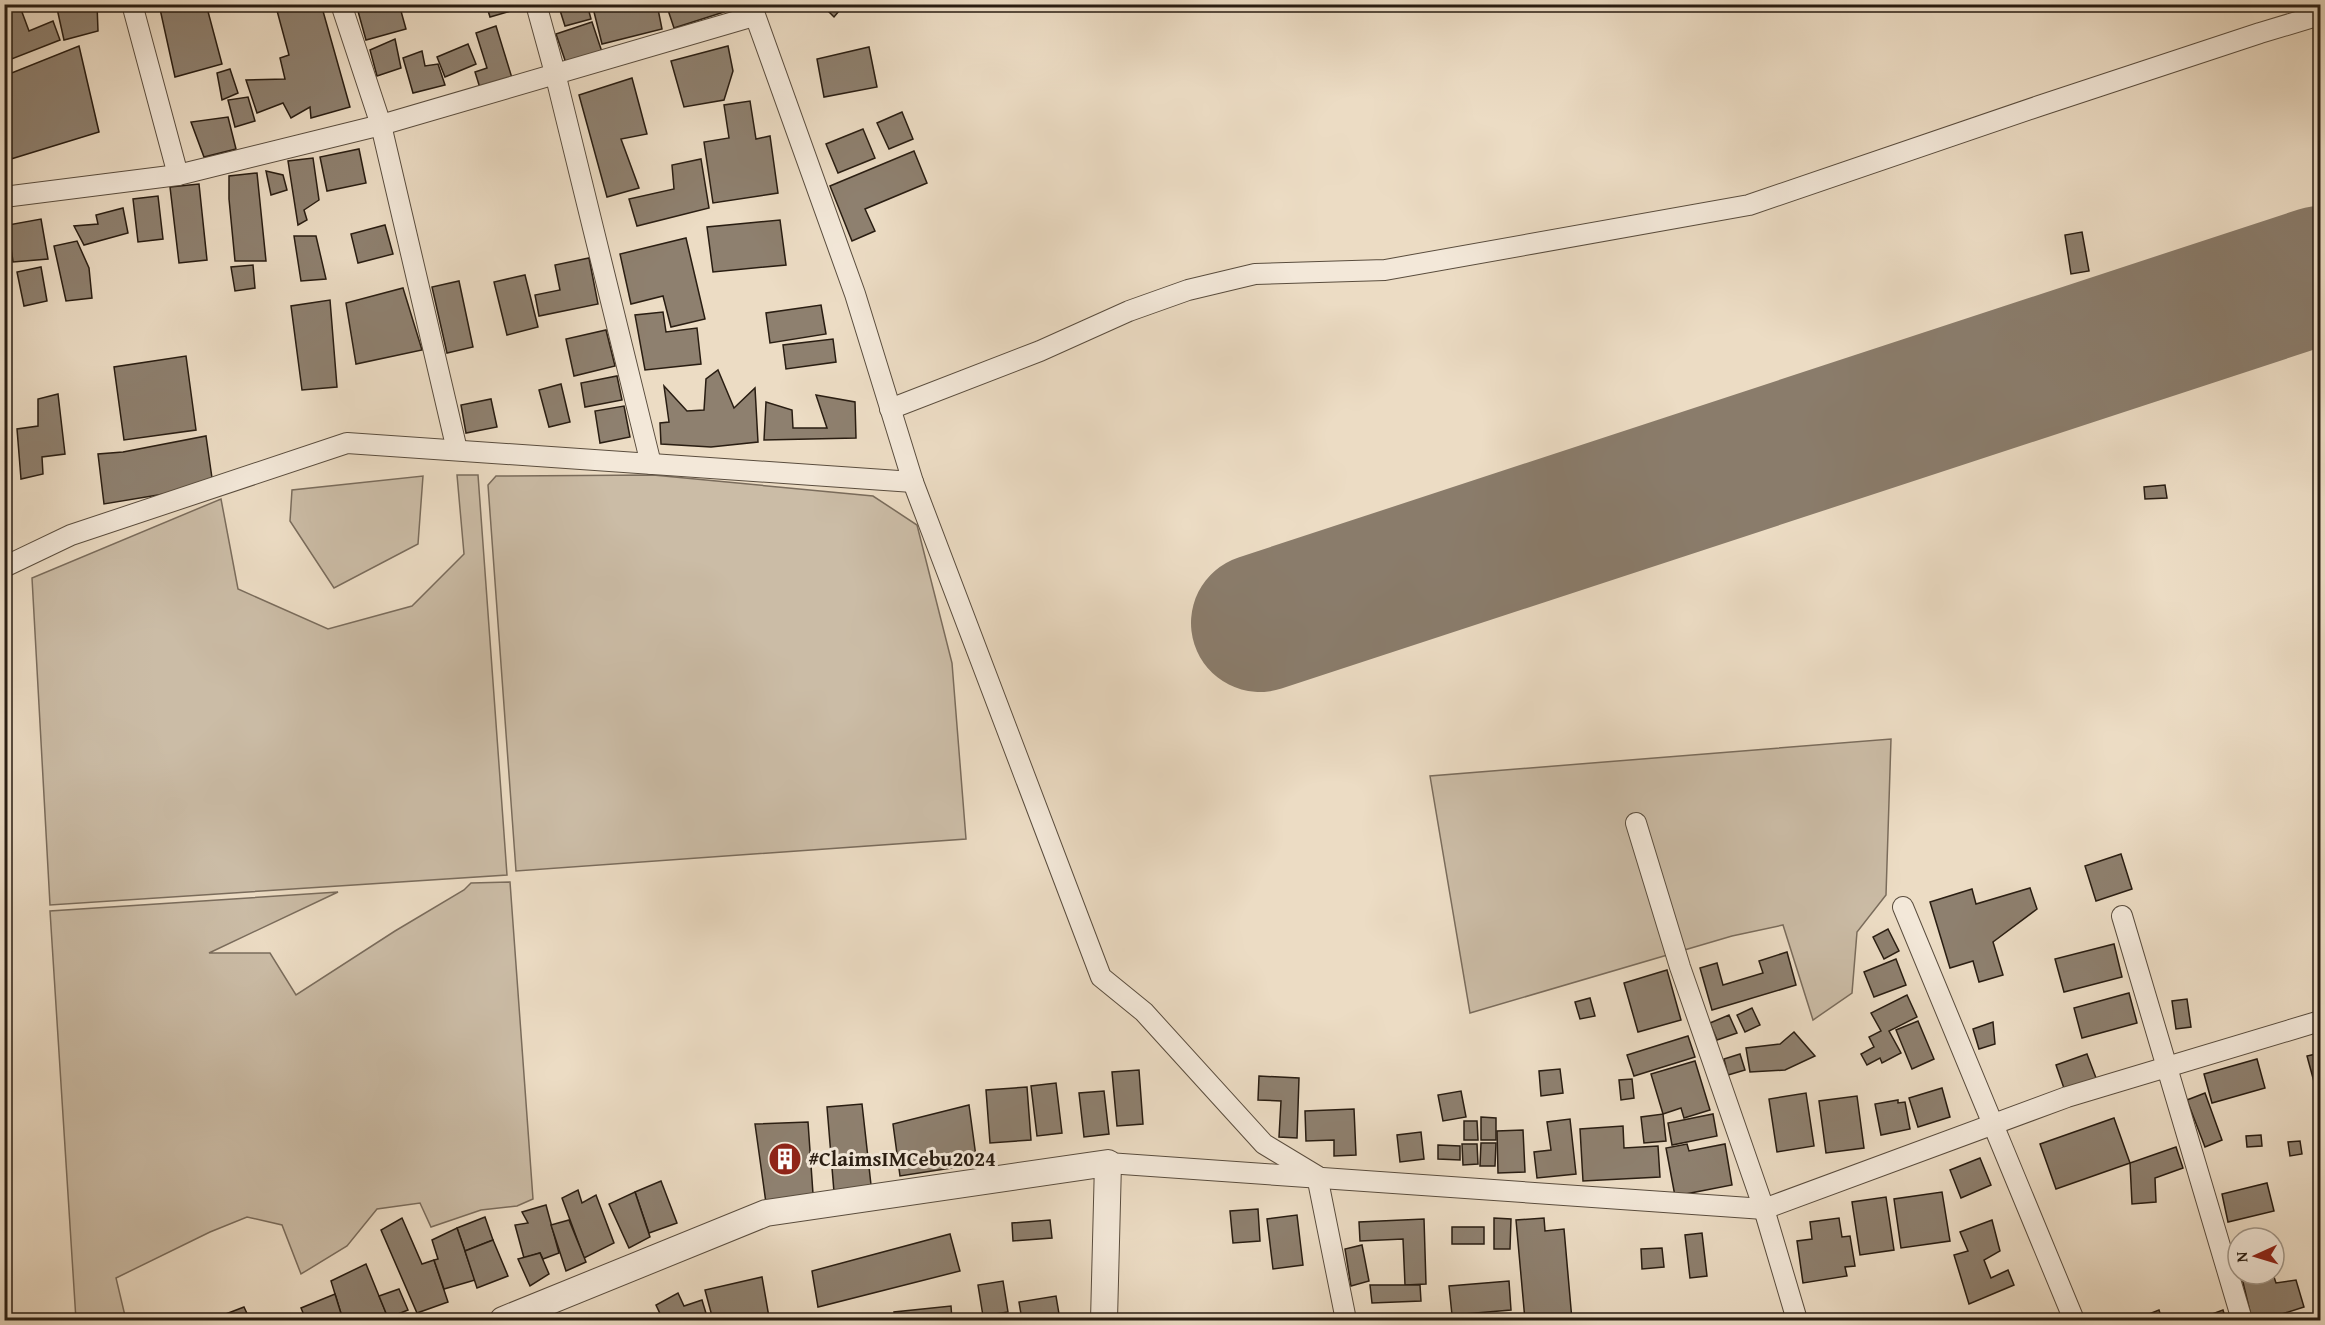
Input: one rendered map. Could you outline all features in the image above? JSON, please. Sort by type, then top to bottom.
[{"type":"street","points":[[132,4],[178,175]]},
{"type":"street","points":[[341,4],[381,125],[457,450]]},
{"type":"street","points":[[536,4],[651,464]]},
{"type":"street","points":[[4,198],[178,175],[381,125],[555,73],[752,10],[855,294],[914,482],[1101,976],[1144,1012],[1264,1144],[1317,1176],[1346,1320]]},
{"type":"street","points":[[890,409],[1040,351],[1129,311],[1188,290],[1255,274],[1385,270],[1749,205],[2039,106],[2320,15]]},
{"type":"street","points":[[4,567],[70,535],[347,443],[914,482]]},
{"type":"street","points":[[1636,823],[1680,967],[1764,1209],[1797,1320]]},
{"type":"street","points":[[1903,907],[2074,1320]]},
{"type":"street","points":[[2122,916],[2242,1320]]},
{"type":"street","points":[[502,1320],[766,1213],[1108,1163],[1764,1209],[2067,1097],[2320,1021]]},
{"type":"street","points":[[1104,1320],[1108,1163]]},
{"type":"shaded area","points":[[457,475],[478,475],[507,875],[50,905],[32,578],[221,499],[238,589],[328,629],[412,606],[464,554]]},
{"type":"shaded area","points":[[653,475],[873,496],[917,525],[952,663],[966,839],[516,871],[488,485],[496,476]]},
{"type":"shaded area","points":[[423,476],[418,544],[334,588],[290,521],[292,490]]},
{"type":"shaded area","points":[[1891,739],[1886,895],[1857,932],[1852,993],[1813,1020],[1783,925],[1732,936],[1470,1013],[1430,776]]},
{"type":"shaded area","points":[[510,882],[533,1199],[517,1206],[481,1210],[431,1227],[420,1203],[377,1209],[347,1246],[301,1274],[282,1225],[247,1217],[210,1232],[116,1278],[126,1320],[76,1320],[50,911],[338,892],[209,953],[270,953],[296,995],[395,931],[464,890],[471,883]]},
{"type":"building","points":[[19,4],[29,31],[53,21],[60,40],[4,62],[4,12]]},
{"type":"building","points":[[56,4],[97,4],[98,31],[64,40]]},
{"type":"building","points":[[171,4],[206,4],[222,64],[175,77],[160,9]]},
{"type":"building","points":[[283,4],[321,4],[350,107],[311,118],[310,107],[291,118],[283,103],[257,113],[246,80],[285,79],[280,58],[289,55],[276,7]]},
{"type":"building","points":[[356,4],[399,4],[406,29],[366,40]]},
{"type":"building","points":[[486,4],[520,4],[521,8],[490,17]]},
{"type":"building","points":[[558,4],[587,4],[591,19],[565,26]]},
{"type":"building","points":[[592,4],[623,4],[623,6],[657,4],[662,29],[602,44]]},
{"type":"building","points":[[666,4],[722,4],[724,12],[674,28]]},
{"type":"building","points":[[821,4],[845,4],[834,17]]},
{"type":"building","points":[[592,22],[603,55],[567,66],[556,34]]},
{"type":"building","points":[[496,26],[512,78],[480,88],[475,72],[487,68],[476,33]]},
{"type":"building","points":[[395,39],[401,68],[377,76],[370,50]]},
{"type":"building","points":[[468,44],[476,64],[445,77],[437,57]]},
{"type":"building","points":[[79,46],[99,132],[11,159],[4,129],[4,76]]},
{"type":"building","points":[[728,46],[733,71],[724,100],[684,107],[671,61]]},
{"type":"building","points":[[869,47],[877,87],[824,97],[817,59]]},
{"type":"building","points":[[422,51],[425,66],[438,64],[445,85],[413,93],[403,58]]},
{"type":"building","points":[[230,69],[238,93],[222,100],[217,73]]},
{"type":"building","points":[[632,78],[647,134],[621,139],[639,188],[607,197],[579,95]]},
{"type":"building","points":[[248,97],[255,121],[235,127],[228,100]]},
{"type":"building","points":[[750,101],[756,139],[770,136],[778,193],[713,203],[704,142],[729,138],[724,105]]},
{"type":"building","points":[[902,112],[913,139],[889,149],[877,123]]},
{"type":"building","points":[[228,117],[236,149],[204,157],[191,122]]},
{"type":"building","points":[[863,129],[875,158],[838,173],[826,144]]},
{"type":"building","points":[[359,149],[366,183],[327,191],[320,157]]},
{"type":"building","points":[[914,151],[927,183],[865,209],[875,231],[852,241],[830,186]]},
{"type":"building","points":[[313,158],[319,200],[304,210],[307,220],[298,225],[288,161]]},
{"type":"building","points":[[701,159],[709,208],[637,226],[629,199],[674,189],[672,165]]},
{"type":"building","points":[[266,171],[283,175],[287,190],[271,195]]},
{"type":"building","points":[[257,173],[266,261],[235,261],[229,176]]},
{"type":"building","points":[[199,184],[207,260],[179,263],[170,187]]},
{"type":"building","points":[[158,196],[163,239],[138,242],[133,199]]},
{"type":"building","points":[[123,208],[128,233],[84,245],[74,226],[98,224],[96,215]]},
{"type":"building","points":[[41,219],[48,259],[13,262],[8,225]]},
{"type":"building","points":[[780,220],[786,265],[713,272],[707,227]]},
{"type":"building","points":[[385,225],[393,254],[358,263],[351,234]]},
{"type":"building","points":[[2082,232],[2089,271],[2071,274],[2065,235]]},
{"type":"building","points":[[294,236],[316,236],[326,279],[301,281]]},
{"type":"building","points":[[686,238],[705,319],[671,327],[663,296],[631,304],[620,254]]},
{"type":"building","points":[[77,241],[89,268],[92,298],[66,301],[54,246]]},
{"type":"building","points":[[589,258],[598,304],[539,316],[535,295],[560,290],[555,265]]},
{"type":"building","points":[[253,265],[255,288],[235,291],[231,267]]},
{"type":"building","points":[[41,267],[47,301],[24,306],[17,272]]},
{"type":"building","points":[[525,275],[538,327],[507,335],[494,282]]},
{"type":"building","points":[[459,281],[473,347],[447,353],[432,287]]},
{"type":"building","points":[[403,288],[422,350],[356,364],[346,303]]},
{"type":"building","points":[[330,300],[337,387],[302,390],[291,306]]},
{"type":"building","points":[[821,305],[826,334],[770,343],[766,313]]},
{"type":"building","points":[[663,312],[666,332],[697,328],[701,364],[645,370],[635,315]]},
{"type":"building","points":[[606,330],[615,366],[574,376],[566,339]]},
{"type":"building","points":[[833,339],[836,362],[786,369],[783,345]]},
{"type":"building","points":[[186,356],[196,430],[124,440],[114,367]]},
{"type":"building","points":[[718,370],[734,408],[755,388],[758,442],[711,447],[661,444],[660,423],[669,422],[664,386],[687,411],[704,410],[706,379]]},
{"type":"building","points":[[617,376],[622,400],[585,407],[581,383]]},
{"type":"building","points":[[561,384],[570,422],[549,427],[539,390]]},
{"type":"building","points":[[58,394],[65,454],[42,457],[43,474],[21,479],[17,429],[38,426],[38,399]]},
{"type":"building","points":[[816,395],[855,402],[856,438],[764,440],[766,402],[792,410],[793,428],[827,428]]},
{"type":"building","points":[[491,399],[497,427],[466,433],[461,405]]},
{"type":"building","points":[[624,406],[630,437],[600,443],[595,411]]},
{"type":"building","points":[[206,436],[212,478],[188,490],[104,504],[98,454],[123,452]]},
{"type":"building","points":[[2165,485],[2167,498],[2145,499],[2144,487]]},
{"type":"building","points":[[2121,854],[2132,889],[2096,901],[2085,866]]},
{"type":"building","points":[[2030,888],[2037,909],[1993,942],[2003,975],[1979,982],[1973,961],[1950,968],[1930,902],[1972,889],[1976,904]]},
{"type":"building","points":[[1888,929],[1899,951],[1884,959],[1873,937]]},
{"type":"building","points":[[2114,944],[2122,977],[2064,992],[2055,959]]},
{"type":"building","points":[[1787,952],[1796,985],[1712,1010],[1700,968],[1717,963],[1723,985],[1763,973],[1759,961]]},
{"type":"building","points":[[1896,959],[1906,985],[1874,997],[1864,972]]},
{"type":"building","points":[[1667,970],[1681,1020],[1638,1032],[1624,983]]},
{"type":"building","points":[[2129,993],[2137,1023],[2082,1038],[2074,1008]]},
{"type":"building","points":[[1907,995],[1917,1017],[1889,1031],[1901,1053],[1882,1063],[1880,1058],[1867,1065],[1861,1054],[1874,1047],[1869,1037],[1881,1031],[1871,1013]]},
{"type":"building","points":[[1590,998],[1595,1016],[1580,1019],[1575,1002]]},
{"type":"building","points":[[2187,999],[2191,1027],[2176,1029],[2172,1001]]},
{"type":"building","points":[[1752,1008],[1760,1025],[1745,1032],[1737,1015]]},
{"type":"building","points":[[1729,1015],[1737,1033],[1717,1040],[1710,1023]]},
{"type":"building","points":[[1918,1021],[1934,1059],[1912,1069],[1896,1030]]},
{"type":"building","points":[[1993,1022],[1995,1044],[1979,1049],[1973,1029]]},
{"type":"building","points":[[1794,1032],[1815,1056],[1785,1070],[1750,1072],[1746,1048],[1780,1044]]},
{"type":"building","points":[[1688,1036],[1695,1057],[1634,1076],[1627,1055]]},
{"type":"building","points":[[2320,1053],[2320,1088],[2316,1089],[2307,1056]]},
{"type":"building","points":[[1740,1054],[1745,1070],[1728,1075],[1724,1059]]},
{"type":"building","points":[[2087,1054],[2099,1086],[2067,1097],[2056,1065]]},
{"type":"building","points":[[2257,1059],[2265,1088],[2212,1103],[2204,1074]]},
{"type":"building","points":[[1695,1061],[1710,1110],[1684,1118],[1681,1108],[1663,1114],[1651,1074]]},
{"type":"building","points":[[1560,1069],[1563,1093],[1541,1096],[1539,1071]]},
{"type":"building","points":[[1139,1070],[1143,1124],[1117,1126],[1112,1072]]},
{"type":"building","points":[[1259,1076],[1299,1078],[1297,1138],[1279,1137],[1281,1101],[1258,1100]]},
{"type":"building","points":[[1632,1079],[1634,1098],[1621,1100],[1619,1080]]},
{"type":"building","points":[[1056,1083],[1062,1133],[1037,1136],[1031,1086]]},
{"type":"building","points":[[1027,1087],[1031,1140],[990,1143],[986,1090]]},
{"type":"building","points":[[1942,1088],[1950,1117],[1918,1127],[1909,1098]]},
{"type":"building","points":[[1104,1091],[1109,1134],[1084,1137],[1079,1093]]},
{"type":"building","points":[[1461,1091],[1466,1117],[1443,1121],[1438,1095]]},
{"type":"building","points":[[1806,1093],[1814,1146],[1777,1152],[1769,1099]]},
{"type":"building","points":[[2205,1093],[2222,1140],[2205,1147],[2187,1100]]},
{"type":"building","points":[[1857,1096],[1864,1148],[1826,1153],[1819,1101]]},
{"type":"building","points":[[1898,1100],[1898,1103],[1905,1102],[1910,1129],[1881,1135],[1875,1104]]},
{"type":"building","points":[[862,1104],[871,1185],[834,1192],[827,1107]]},
{"type":"building","points":[[969,1105],[977,1164],[900,1176],[893,1124]]},
{"type":"building","points":[[1354,1109],[1356,1155],[1334,1156],[1334,1140],[1306,1141],[1305,1111]]},
{"type":"building","points":[[1663,1114],[1666,1141],[1644,1143],[1641,1117]]},
{"type":"building","points":[[1713,1114],[1717,1136],[1672,1145],[1668,1123]]},
{"type":"building","points":[[1481,1117],[1496,1118],[1496,1140],[1481,1140]]},
{"type":"building","points":[[2114,1118],[2130,1163],[2056,1189],[2040,1144]]},
{"type":"building","points":[[1570,1119],[1576,1174],[1537,1178],[1534,1152],[1551,1150],[1547,1122]]},
{"type":"building","points":[[1464,1121],[1477,1121],[1478,1140],[1464,1140]]},
{"type":"building","name":"#ClaimsIMCebu2024","points":[[808,1122],[813,1194],[766,1203],[755,1124]]},
{"type":"building","points":[[1623,1126],[1624,1148],[1658,1146],[1660,1177],[1583,1181],[1580,1129]]},
{"type":"building","points":[[1523,1130],[1525,1172],[1498,1173],[1497,1131]]},
{"type":"building","points":[[1421,1132],[1424,1159],[1400,1162],[1397,1135]]},
{"type":"building","points":[[2261,1135],[2262,1146],[2247,1147],[2246,1136]]},
{"type":"building","points":[[2300,1141],[2302,1154],[2290,1156],[2288,1142]]},
{"type":"building","points":[[1481,1143],[1496,1143],[1495,1166],[1480,1166]]},
{"type":"building","points":[[1462,1144],[1477,1144],[1478,1164],[1463,1165]]},
{"type":"building","points":[[1687,1144],[1689,1151],[1725,1144],[1732,1185],[1675,1196],[1666,1148]]},
{"type":"building","points":[[1438,1145],[1460,1146],[1460,1160],[1438,1159]]},
{"type":"building","points":[[2176,1147],[2183,1168],[2155,1178],[2156,1202],[2132,1204],[2130,1163]]},
{"type":"building","points":[[1980,1158],[1991,1185],[1961,1198],[1950,1170]]},
{"type":"building","points":[[661,1181],[677,1223],[649,1233],[635,1192]]},
{"type":"building","points":[[2267,1183],[2274,1211],[2228,1222],[2222,1194]]},
{"type":"building","points":[[578,1190],[582,1203],[596,1195],[614,1243],[584,1258],[562,1198]]},
{"type":"building","points":[[635,1192],[650,1237],[629,1248],[609,1204]]},
{"type":"building","points":[[1942,1192],[1950,1241],[1901,1248],[1894,1199]]},
{"type":"building","points":[[1886,1197],[1894,1250],[1860,1255],[1852,1202]]},
{"type":"building","points":[[546,1205],[559,1253],[543,1259],[540,1253],[524,1258],[515,1225],[528,1223],[522,1212]]},
{"type":"building","points":[[1258,1209],[1260,1241],[1233,1243],[1230,1211]]},
{"type":"building","points":[[1297,1215],[1303,1265],[1273,1269],[1267,1219]]},
{"type":"building","points":[[485,1217],[493,1240],[465,1251],[457,1228]]},
{"type":"building","points":[[402,1218],[422,1264],[434,1260],[448,1302],[417,1313],[381,1230]]},
{"type":"building","points":[[1494,1218],[1511,1219],[1510,1249],[1494,1249]]},
{"type":"building","points":[[1544,1218],[1545,1231],[1564,1229],[1572,1320],[1525,1320],[1516,1220]]},
{"type":"building","points":[[1839,1218],[1842,1237],[1850,1236],[1855,1266],[1845,1267],[1847,1276],[1803,1283],[1797,1241],[1812,1239],[1810,1222]]},
{"type":"building","points":[[1424,1219],[1426,1284],[1405,1285],[1403,1239],[1360,1241],[1359,1222]]},
{"type":"building","points":[[569,1220],[586,1262],[566,1271],[551,1225]]},
{"type":"building","points":[[1050,1220],[1052,1238],[1013,1241],[1012,1223]]},
{"type":"building","points":[[1992,1220],[2000,1251],[1984,1260],[1991,1278],[2008,1270],[2014,1285],[1969,1304],[1954,1255],[1968,1251],[1960,1232]]},
{"type":"building","points":[[1452,1227],[1484,1227],[1484,1244],[1452,1244]]},
{"type":"building","points":[[457,1228],[475,1280],[444,1289],[434,1260],[438,1259],[432,1240]]},
{"type":"building","points":[[1702,1233],[1707,1276],[1690,1278],[1685,1235]]},
{"type":"building","points":[[950,1234],[960,1271],[818,1307],[812,1271]]},
{"type":"building","points":[[493,1240],[508,1276],[477,1288],[465,1251]]},
{"type":"building","points":[[1362,1245],[1369,1281],[1351,1286],[1345,1249]]},
{"type":"building","points":[[1662,1248],[1664,1267],[1642,1269],[1641,1249]]},
{"type":"building","points":[[540,1253],[549,1274],[530,1286],[518,1259]]},
{"type":"building","points":[[366,1264],[389,1320],[343,1320],[331,1281]]},
{"type":"building","points":[[762,1277],[769,1317],[713,1320],[705,1290]]},
{"type":"building","points":[[2296,1280],[2304,1307],[2263,1320],[2252,1320],[2244,1286],[2286,1286],[2286,1282]]},
{"type":"building","points":[[1003,1281],[1008,1312],[983,1316],[978,1285]]},
{"type":"building","points":[[1509,1281],[1511,1310],[1452,1315],[1449,1286]]},
{"type":"building","points":[[1370,1285],[1420,1285],[1421,1301],[1372,1303]]},
{"type":"building","points":[[399,1289],[408,1310],[388,1318],[379,1296]]},
{"type":"building","points":[[678,1293],[684,1306],[702,1300],[708,1320],[663,1320],[656,1305]]},
{"type":"building","points":[[335,1294],[343,1320],[306,1320],[301,1308]]},
{"type":"building","points":[[1056,1296],[1060,1320],[1022,1320],[1019,1302]]},
{"type":"building","points":[[951,1306],[952,1320],[895,1320],[894,1312]]},
{"type":"building","points":[[244,1307],[250,1320],[210,1320]]},
{"type":"building","points":[[2159,1310],[2162,1320],[2134,1320]]},
{"type":"building","points":[[2223,1310],[2226,1320],[2196,1320]]},
{"type":"building","points":[[2291,1316],[2293,1320],[2275,1320]]},
{"type":"runway","points":[[1260,623],[2320,275]]},
{"type":"place","name":"#ClaimsIMCebu2024","points":[[785,1159]]}]
